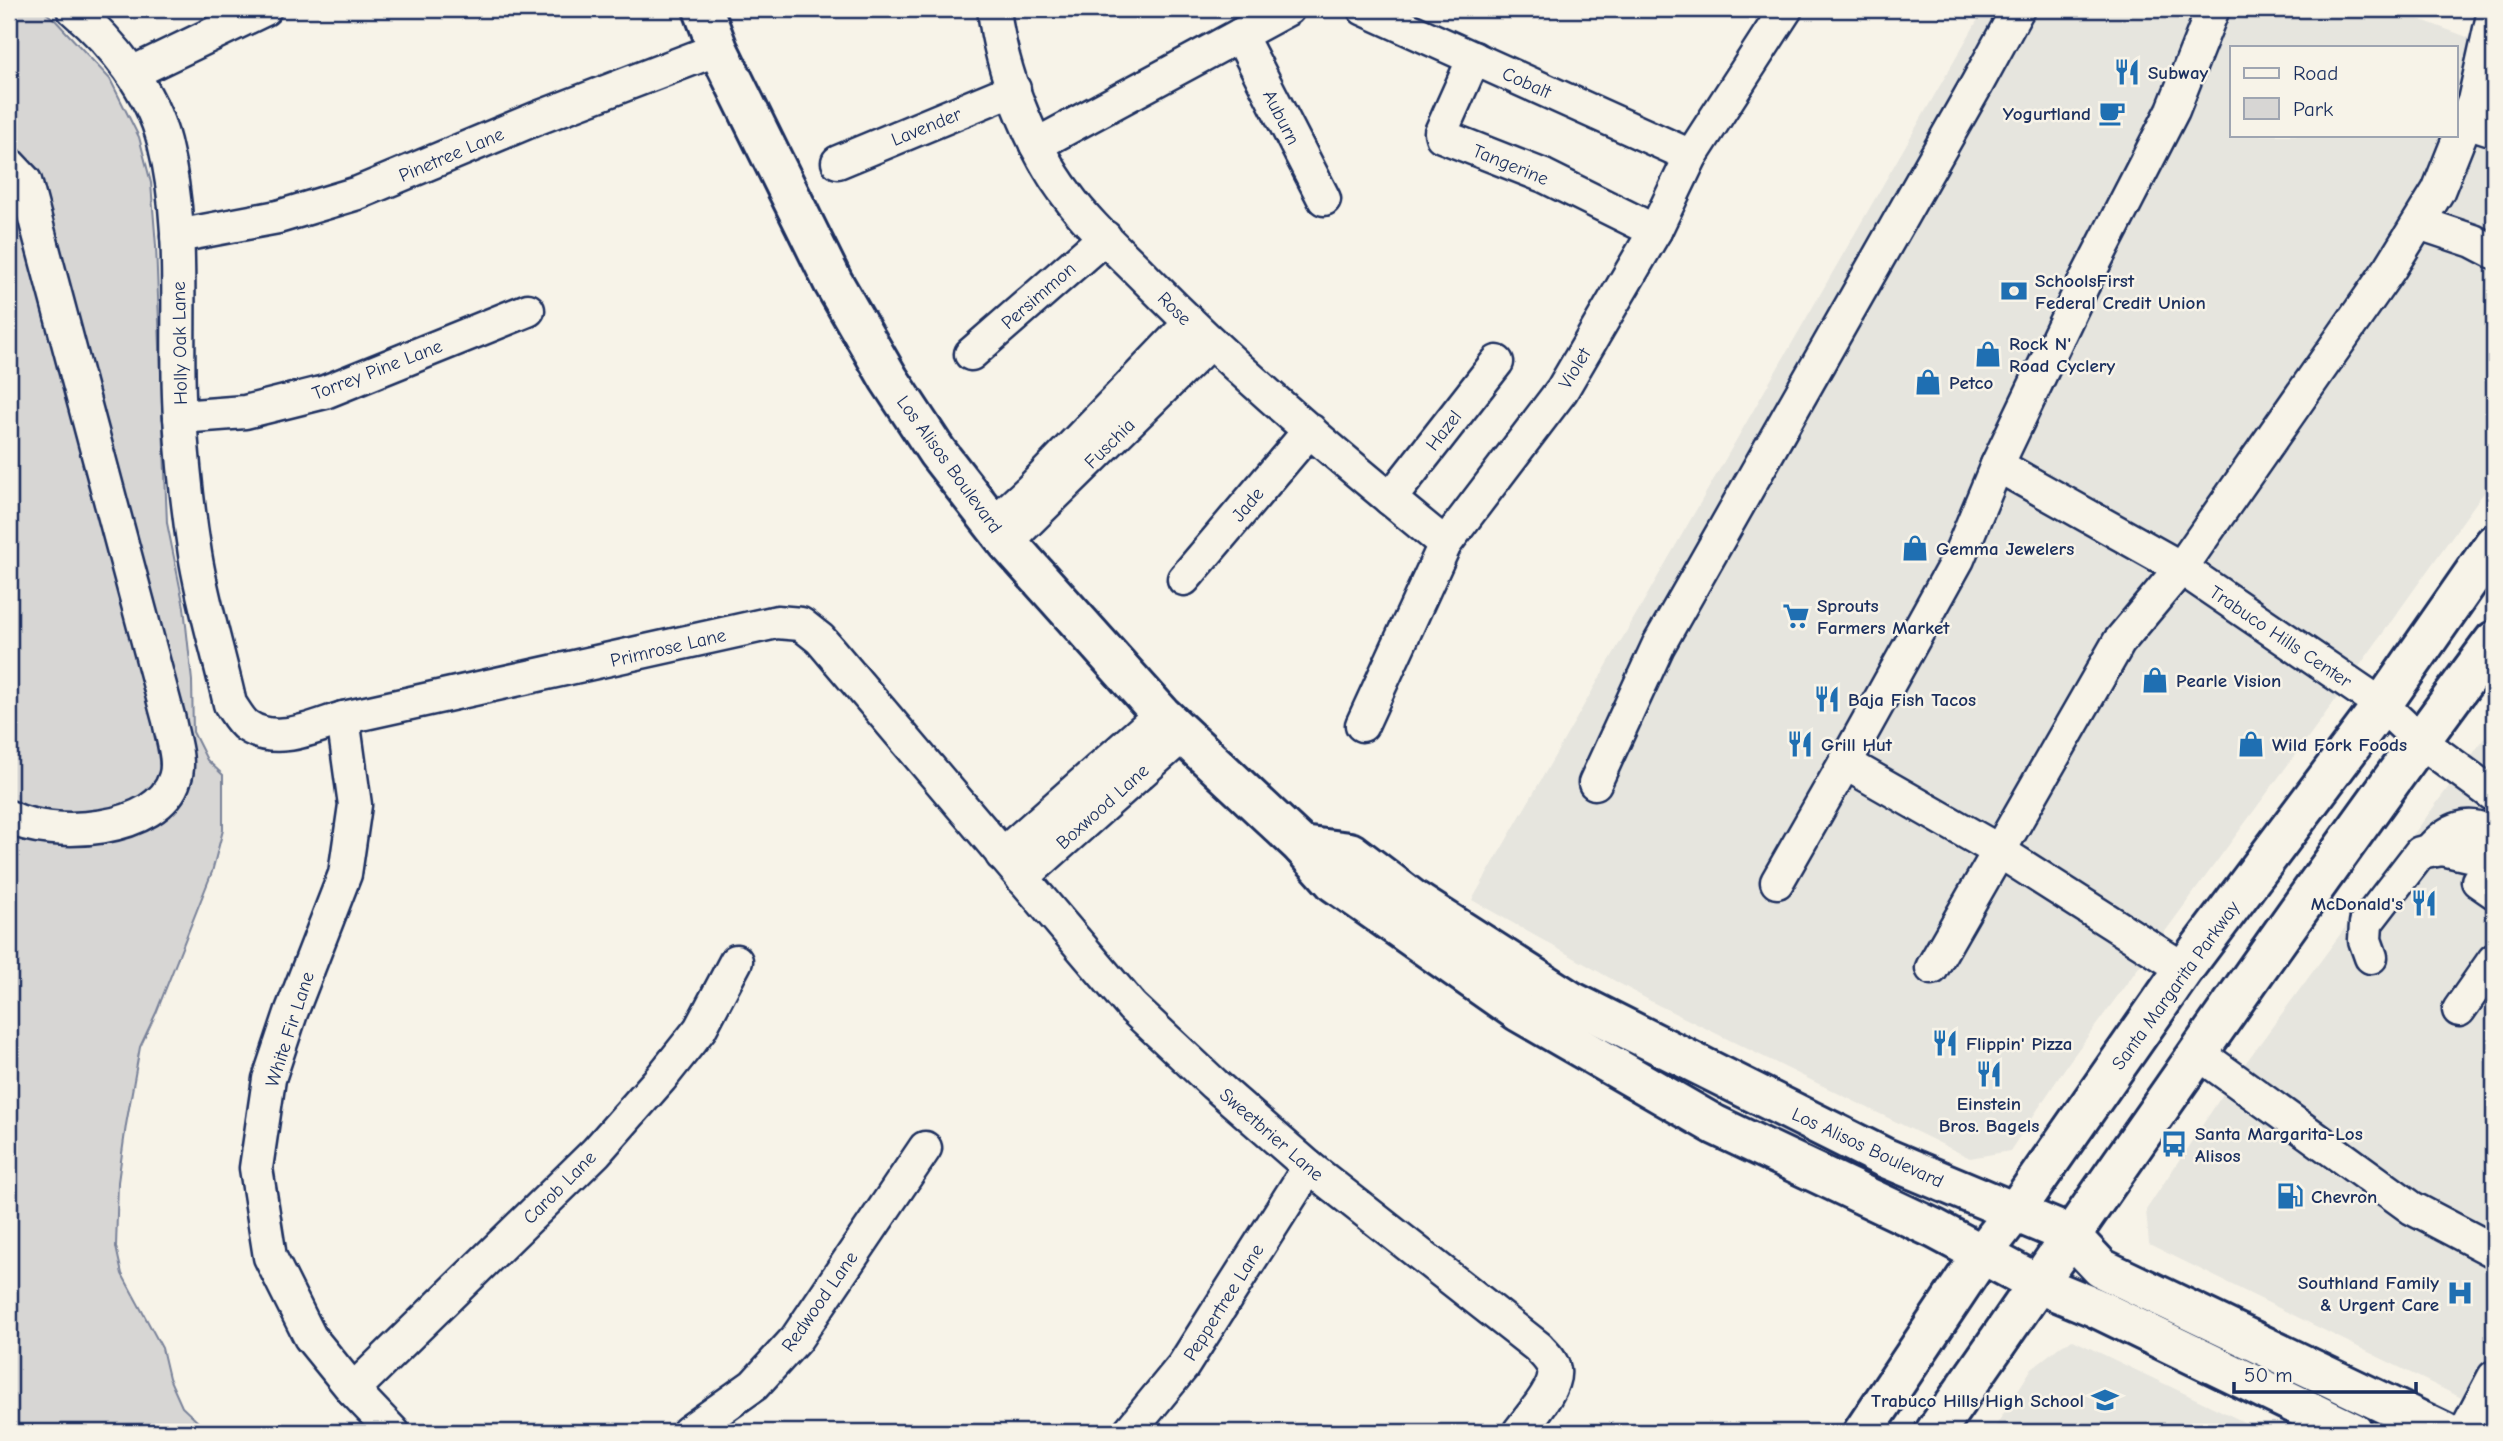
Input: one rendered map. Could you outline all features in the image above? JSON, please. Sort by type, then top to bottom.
[{"type":"main road","name":"Los Alisos Boulevard","points":[[703,9],[718,48],[833,282],[889,379],[937,452],[1000,533],[1172,724],[1301,846],[1335,883],[1518,1012],[1715,1125],[1935,1229],[2038,1284],[2094,1307],[2336,1429]]},
{"type":"main road","name":"Santa Margarita Parkway","points":[[1863,1432],[1982,1254],[2014,1213],[2184,969],[2382,705],[2494,544]]},
{"type":"main road","points":[[1935,1432],[2198,1053],[2494,641]]},
{"type":"main road","name":"Los Alisos Boulevard","points":[[1301,846],[1350,852],[1412,899],[1571,1000],[1883,1157],[2070,1235],[2101,1268],[2444,1432]]},
{"type":"street","name":"Holly Oak Lane","points":[[73,9],[104,38],[132,73],[164,141],[177,236],[180,416],[195,555],[230,704]]},
{"type":"street","points":[[132,73],[265,9]]},
{"type":"street","name":"Rose","points":[[994,9],[997,31],[1014,89],[1036,145],[1067,196],[1199,333],[1445,544]]},
{"type":"street","points":[[1036,145],[1288,9]]},
{"type":"street","name":"Cobalt","points":[[1364,9],[1691,156]]},
{"type":"street","points":[[1595,783],[1658,646],[2018,9]]},
{"type":"street","points":[[1777,882],[1958,559],[1997,465],[2097,256],[2173,110],[2213,9]]},
{"type":"street","points":[[1932,968],[2119,642],[2181,568],[2391,267],[2480,126],[2474,101],[2494,11]]},
{"type":"street","name":"Violet","points":[[1362,725],[1445,544],[1562,390],[1655,231],[1691,156],[1773,14]]},
{"type":"street","name":"Auburn","points":[[1240,35],[1324,199]]},
{"type":"street","name":"Pinetree Lane","points":[[177,236],[278,217],[358,193],[535,119],[718,48]]},
{"type":"street","name":"Tangerine","points":[[1474,58],[1441,132],[1442,136],[1544,176],[1655,231]]},
{"type":"street","name":"Lavender","points":[[838,162],[1014,89]]},
{"type":"street","points":[[9,164],[25,181],[169,720],[177,763],[176,776],[165,799],[149,811],[126,822],[61,828],[40,827],[9,817]]},
{"type":"street","points":[[2418,223],[2473,241],[2494,252]]},
{"type":"street","name":"Persimmon","points":[[971,354],[1105,237]]},
{"type":"street","name":"Torrey Pine Lane","points":[[180,416],[245,412],[325,392],[528,310]]},
{"type":"street","name":"Fuschia","points":[[1000,533],[1030,490],[1199,333]]},
{"type":"street","name":"Hazel","points":[[1390,499],[1497,362]]},
{"type":"street","name":"Jade","points":[[1184,579],[1310,429]]},
{"type":"street","name":"Trabuco Hills Center","points":[[1997,465],[2181,568],[2382,705],[2420,741],[2494,795]]},
{"type":"street","name":"Primrose Lane","points":[[230,704],[245,725],[263,735],[285,735],[344,718],[777,622],[802,624],[820,639],[1013,868]]},
{"type":"street","name":"White Fir Lane","points":[[344,718],[355,805],[345,874],[291,1013],[269,1079],[256,1168],[270,1256],[310,1337],[353,1390],[393,1432]]},
{"type":"street","name":"Boxwood Lane","points":[[1013,868],[1172,724]]},
{"type":"street","points":[[1845,763],[1999,851],[2184,969]]},
{"type":"street","points":[[2430,850],[2442,836],[2461,828],[2477,827],[2494,838]]},
{"type":"street","points":[[2371,957],[2365,940],[2366,922],[2420,853],[2430,850],[2457,851],[2489,878]]},
{"type":"street","name":"Sweetbrier Lane","points":[[1013,868],[1132,1007],[1214,1084],[1309,1167],[1538,1347],[1549,1359],[1554,1370],[1549,1391],[1519,1432]]},
{"type":"street","points":[[2459,1010],[2494,960]]},
{"type":"street","name":"Carob Lane","points":[[353,1390],[596,1152],[661,1079],[700,1030],[736,961]]},
{"type":"street","points":[[2198,1053],[2412,1208],[2494,1251]]},
{"type":"street","name":"Redwood Lane","points":[[688,1432],[754,1385],[796,1339],[925,1147]]},
{"type":"street","name":"Peppertree Lane","points":[[1129,1432],[1183,1366],[1309,1167]]},
{"type":"street","points":[[2465,1432],[2494,1377]]},
{"type":"shaded area","points":[[1984,9],[2392,9],[2494,47],[2494,481],[2069,1062],[2010,1151],[1970,1158],[1654,1003],[1472,900]]},
{"type":"shaded area","points":[[2494,725],[2494,1414],[2149,1244],[2146,1210],[2225,1091]]},
{"type":"shaded area","name":"Trabuco Hills High School","points":[[2073,1340],[2265,1432],[1992,1432],[2032,1368],[2063,1344]]},
{"type":"green space","points":[[9,9],[41,9],[55,20],[110,79],[139,137],[151,183],[167,523],[184,607],[192,681],[193,732],[207,760],[223,775],[223,830],[212,872],[140,1047],[118,1182],[116,1247],[122,1274],[162,1348],[169,1378],[182,1407],[212,1432],[9,1432]]},
{"type":"place","name":"Subway","points":[[2127,72]]},
{"type":"place","name":"Yogurtland","points":[[2112,113]]},
{"type":"place","name":"SchoolsFirst Federal Credit Union","points":[[2014,291]]},
{"type":"place","name":"Rock N' Road Cyclery","points":[[1988,354]]},
{"type":"place","name":"Petco","points":[[1928,382]]},
{"type":"place","name":"Gemma Jewelers","points":[[1915,548]]},
{"type":"place","name":"Sprouts Farmers Market","points":[[1796,616]]},
{"type":"place","name":"Pearle Vision","points":[[2155,680]]},
{"type":"place","name":"Baja Fish Tacos","points":[[1827,699]]},
{"type":"place","name":"Grill Hut","points":[[1800,744]]},
{"type":"place","name":"Wild Fork Foods","points":[[2251,744]]},
{"type":"place","name":"McDonald's","points":[[2424,903]]},
{"type":"place","name":"Flippin' Pizza","points":[[1945,1043]]},
{"type":"place","name":"Einstein Bros. Bagels","points":[[1989,1074]]},
{"type":"place","name":"Santa Margarita-Los Alisos","points":[[2174,1144]]},
{"type":"place","name":"Chevron","points":[[2290,1196]]},
{"type":"place","name":"Southland Family & Urgent Care","points":[[2460,1293]]},
{"type":"place","name":"Trabuco Hills High School","points":[[2105,1400]]}]
